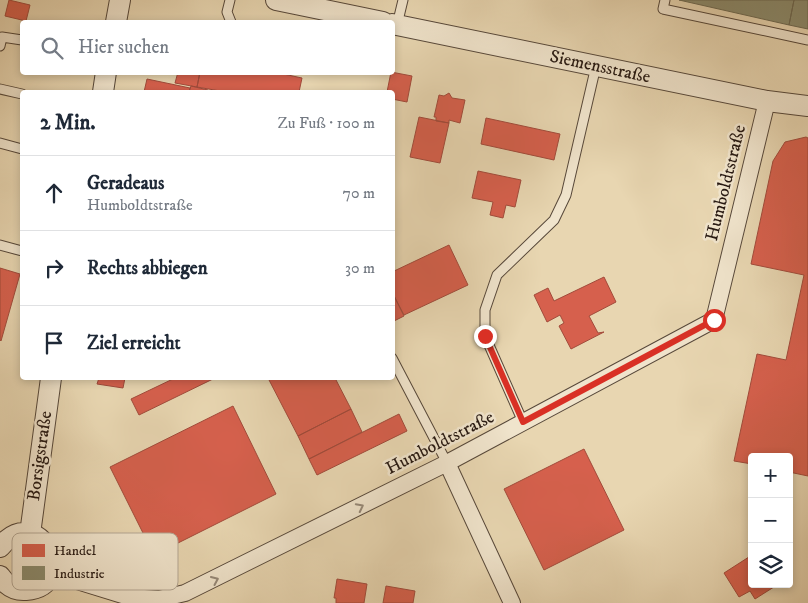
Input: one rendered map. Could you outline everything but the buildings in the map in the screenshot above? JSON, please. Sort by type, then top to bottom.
[{"type":"street","points":[[116,20],[120,0]]},
{"type":"street","name":"Siemensstraße","points":[[276,0],[340,18],[357,20]]},
{"type":"street","name":"Siemensstraße","points":[[395,25],[767,101],[808,106]]},
{"type":"street","points":[[103,90],[106,75]]},
{"type":"street","name":"Humboldtstraße","points":[[106,590],[129,597],[159,599],[185,593],[447,463],[714,320],[767,101]]},
{"type":"street","name":"Borsigstraße","points":[[30,533],[51,380]]},
{"type":"street","points":[[447,463],[512,603]]},
{"type":"street","points":[[0,547],[12,536]]},
{"type":"lane","points":[[230,0],[227,12],[230,20]]},
{"type":"lane","points":[[393,20],[403,0]]},
{"type":"lane","points":[[665,0],[663,9],[808,40]]},
{"type":"lane","points":[[0,46],[2,37],[20,40]]},
{"type":"lane","points":[[523,422],[485,336],[485,310],[497,275],[554,220],[566,195],[596,66]]},
{"type":"lane","points":[[0,89],[20,94]]},
{"type":"lane","points":[[0,143],[20,148]]},
{"type":"lane","points":[[0,245],[20,250]]},
{"type":"lane","points":[[395,364],[447,463]]},
{"type":"route","points":[[485,336],[523,422],[714,320]]}]
